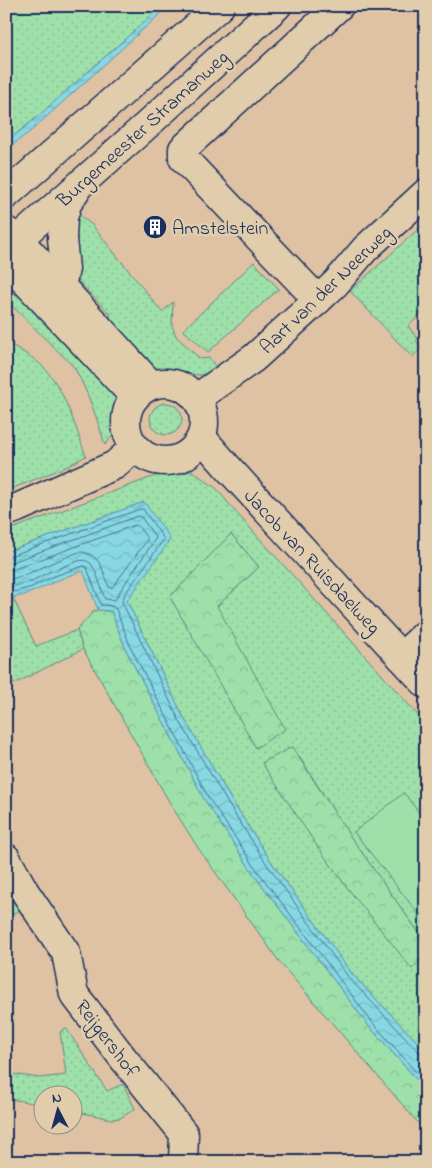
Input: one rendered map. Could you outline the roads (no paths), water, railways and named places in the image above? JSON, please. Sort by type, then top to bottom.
[{"type":"street","name":"Burgemeester Stramanweg","points":[[6,195],[220,6]]},
{"type":"street","name":"Burgemeester Stramanweg","points":[[10,240],[148,124],[277,6]]},
{"type":"street","name":"Burgemeester Stramanweg","points":[[318,300],[183,158],[183,148],[339,6]]},
{"type":"street","points":[[61,286],[65,269],[62,238],[63,218],[70,200],[83,180]]},
{"type":"street","name":"Aart van der Neerweg","points":[[197,398],[254,358],[336,283],[365,249],[426,193]]},
{"type":"street","points":[[10,240],[61,286],[143,391]]},
{"type":"street","points":[[6,264],[143,391]]},
{"type":"street","points":[[163,382],[185,387],[197,398],[205,419],[204,432],[195,448],[188,454],[172,461],[155,460],[135,447],[127,431],[128,407],[143,391],[163,382]]},
{"type":"street","name":"Jacob van Ruisdaelweg","points":[[202,438],[236,478],[426,684]]},
{"type":"street","points":[[6,512],[115,465],[135,447]]},
{"type":"street","points":[[401,657],[426,634]]},
{"type":"street","name":"Reijgershof","points":[[6,858],[25,892],[66,953],[74,994],[122,1058],[184,1134],[183,1162]]},
{"type":"water","points":[[162,6],[169,6],[32,130],[6,150],[6,142],[36,118]]},
{"type":"water","points":[[144,502],[170,540],[127,601],[184,718],[231,799],[272,863],[353,975],[426,1051],[426,1090],[368,1025],[255,876],[204,799],[126,650],[111,611],[98,610],[83,571],[30,593],[6,599],[6,552]]},
{"type":"place","name":"Amstelstein","points":[[155,227]]}]
